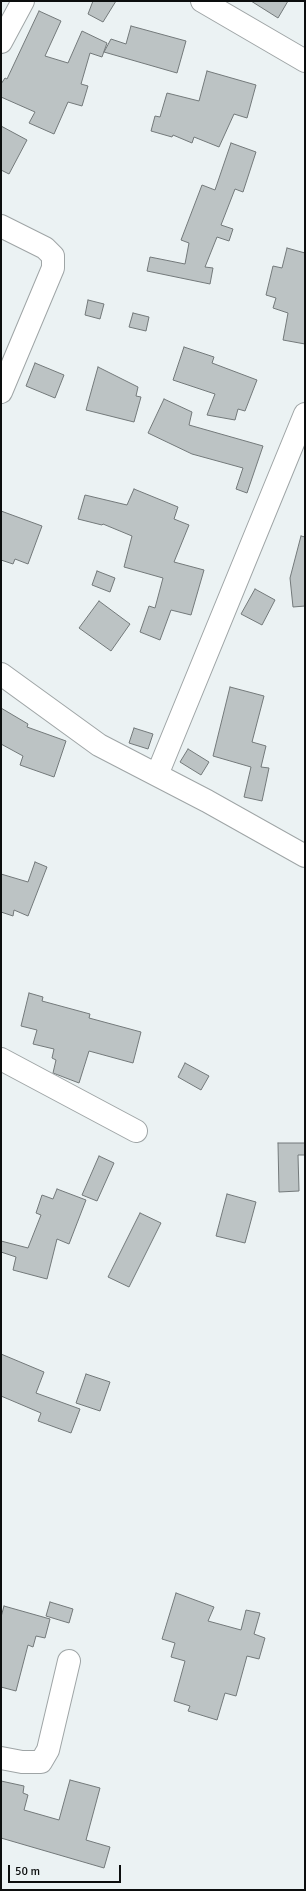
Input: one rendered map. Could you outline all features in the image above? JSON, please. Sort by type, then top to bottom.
[{"type":"street","points":[[1,42],[23,1]]},
{"type":"street","points":[[202,1],[305,61]]},
{"type":"street","points":[[1,226],[45,248],[53,256],[53,268],[1,392]]},
{"type":"street","points":[[157,775],[305,414]]},
{"type":"street","points":[[1,674],[99,745],[305,856]]},
{"type":"street","points":[[1,1059],[136,1131]]},
{"type":"street","points":[[1,1758],[22,1762],[41,1762],[48,1750],[69,1661]]},
{"type":"building","points":[[93,1],[116,1],[103,22],[88,14]]},
{"type":"building","points":[[251,1],[288,1],[278,18]]},
{"type":"building","points":[[39,11],[61,21],[45,56],[68,63],[82,31],[107,43],[102,57],[90,53],[81,84],[88,86],[82,106],[68,102],[54,134],[29,123],[35,112],[1,97],[1,84],[5,78],[7,79]]},
{"type":"building","points":[[131,26],[186,41],[177,73],[104,52],[111,39],[126,44]]},
{"type":"building","points":[[207,71],[256,85],[247,118],[234,114],[219,147],[194,137],[192,143],[173,135],[172,137],[151,131],[155,116],[160,117],[167,93],[199,101]]},
{"type":"building","points":[[1,126],[27,140],[9,174],[1,170]]},
{"type":"building","points":[[231,143],[256,152],[243,192],[235,189],[221,225],[233,229],[229,241],[217,237],[205,267],[213,268],[210,284],[147,271],[150,257],[185,264],[189,243],[181,240],[202,185],[215,190]]},
{"type":"building","points":[[287,248],[305,253],[305,344],[283,340],[288,313],[273,308],[276,298],[266,295],[273,266],[282,268]]},
{"type":"building","points":[[88,300],[104,304],[100,319],[85,315]]},
{"type":"building","points":[[133,313],[149,317],[146,331],[129,327]]},
{"type":"building","points":[[184,347],[214,357],[212,363],[257,380],[245,411],[238,409],[235,420],[207,415],[215,394],[173,380]]},
{"type":"building","points":[[35,363],[64,375],[55,398],[26,386]]},
{"type":"building","points":[[98,367],[138,387],[136,396],[141,397],[134,422],[86,410]]},
{"type":"building","points":[[164,399],[192,412],[189,425],[263,446],[247,493],[236,489],[243,468],[192,454],[148,433]]},
{"type":"building","points":[[134,489],[178,507],[174,519],[189,525],[174,562],[204,570],[191,615],[171,610],[160,640],[140,632],[149,606],[155,608],[163,578],[124,567],[132,536],[103,524],[78,519],[85,495],[127,505]]},
{"type":"building","points":[[1,511],[42,526],[28,564],[15,559],[13,564],[1,560]]},
{"type":"building","points":[[301,536],[305,537],[305,606],[293,607],[290,578]]},
{"type":"building","points":[[97,571],[115,578],[110,592],[92,585]]},
{"type":"building","points":[[255,589],[275,600],[262,625],[241,614]]},
{"type":"building","points":[[99,601],[130,624],[111,651],[79,628]]},
{"type":"building","points":[[230,687],[264,696],[252,742],[266,746],[261,767],[269,768],[262,801],[244,797],[251,767],[213,756]]},
{"type":"building","points":[[1,708],[28,724],[27,727],[66,741],[54,777],[20,765],[23,756],[1,744]]},
{"type":"building","points":[[134,728],[153,734],[148,749],[129,743]]},
{"type":"building","points":[[188,749],[209,762],[201,775],[180,762]]},
{"type":"building","points":[[35,862],[47,867],[28,916],[14,910],[13,916],[1,912],[1,874],[28,882]]},
{"type":"building","points":[[29,993],[43,997],[42,1001],[90,1014],[89,1018],[141,1032],[133,1063],[89,1051],[79,1083],[53,1073],[56,1060],[52,1058],[54,1049],[33,1044],[37,1030],[21,1026]]},
{"type":"building","points":[[185,1063],[209,1076],[201,1090],[178,1077]]},
{"type":"building","points":[[278,1143],[305,1143],[305,1155],[298,1155],[299,1191],[279,1192]]},
{"type":"building","points":[[99,1156],[114,1163],[97,1201],[82,1195]]},
{"type":"building","points":[[57,1189],[86,1200],[69,1244],[57,1239],[47,1279],[13,1270],[16,1257],[1,1252],[1,1241],[28,1248],[41,1215],[36,1213],[42,1195],[53,1199]]},
{"type":"building","points":[[227,1194],[256,1202],[245,1243],[216,1236]]},
{"type":"building","points":[[140,1213],[161,1223],[129,1287],[108,1277]]},
{"type":"building","points":[[1,1354],[44,1372],[36,1393],[80,1409],[71,1433],[38,1421],[41,1413],[1,1396]]},
{"type":"building","points":[[86,1374],[110,1382],[100,1411],[76,1403]]},
{"type":"building","points":[[176,1593],[214,1607],[208,1621],[241,1630],[246,1610],[260,1613],[254,1634],[265,1638],[259,1659],[247,1656],[236,1696],[225,1693],[217,1720],[188,1711],[190,1706],[174,1701],[185,1661],[171,1657],[175,1643],[162,1639]]},
{"type":"building","points":[[50,1602],[73,1609],[69,1623],[46,1616]]},
{"type":"building","points":[[4,1606],[50,1619],[45,1638],[36,1636],[33,1647],[28,1645],[16,1691],[1,1687],[1,1617]]},
{"type":"building","points":[[70,1780],[100,1788],[86,1840],[110,1847],[104,1868],[1,1838],[1,1781],[24,1786],[23,1793],[28,1795],[24,1810],[59,1820]]}]
